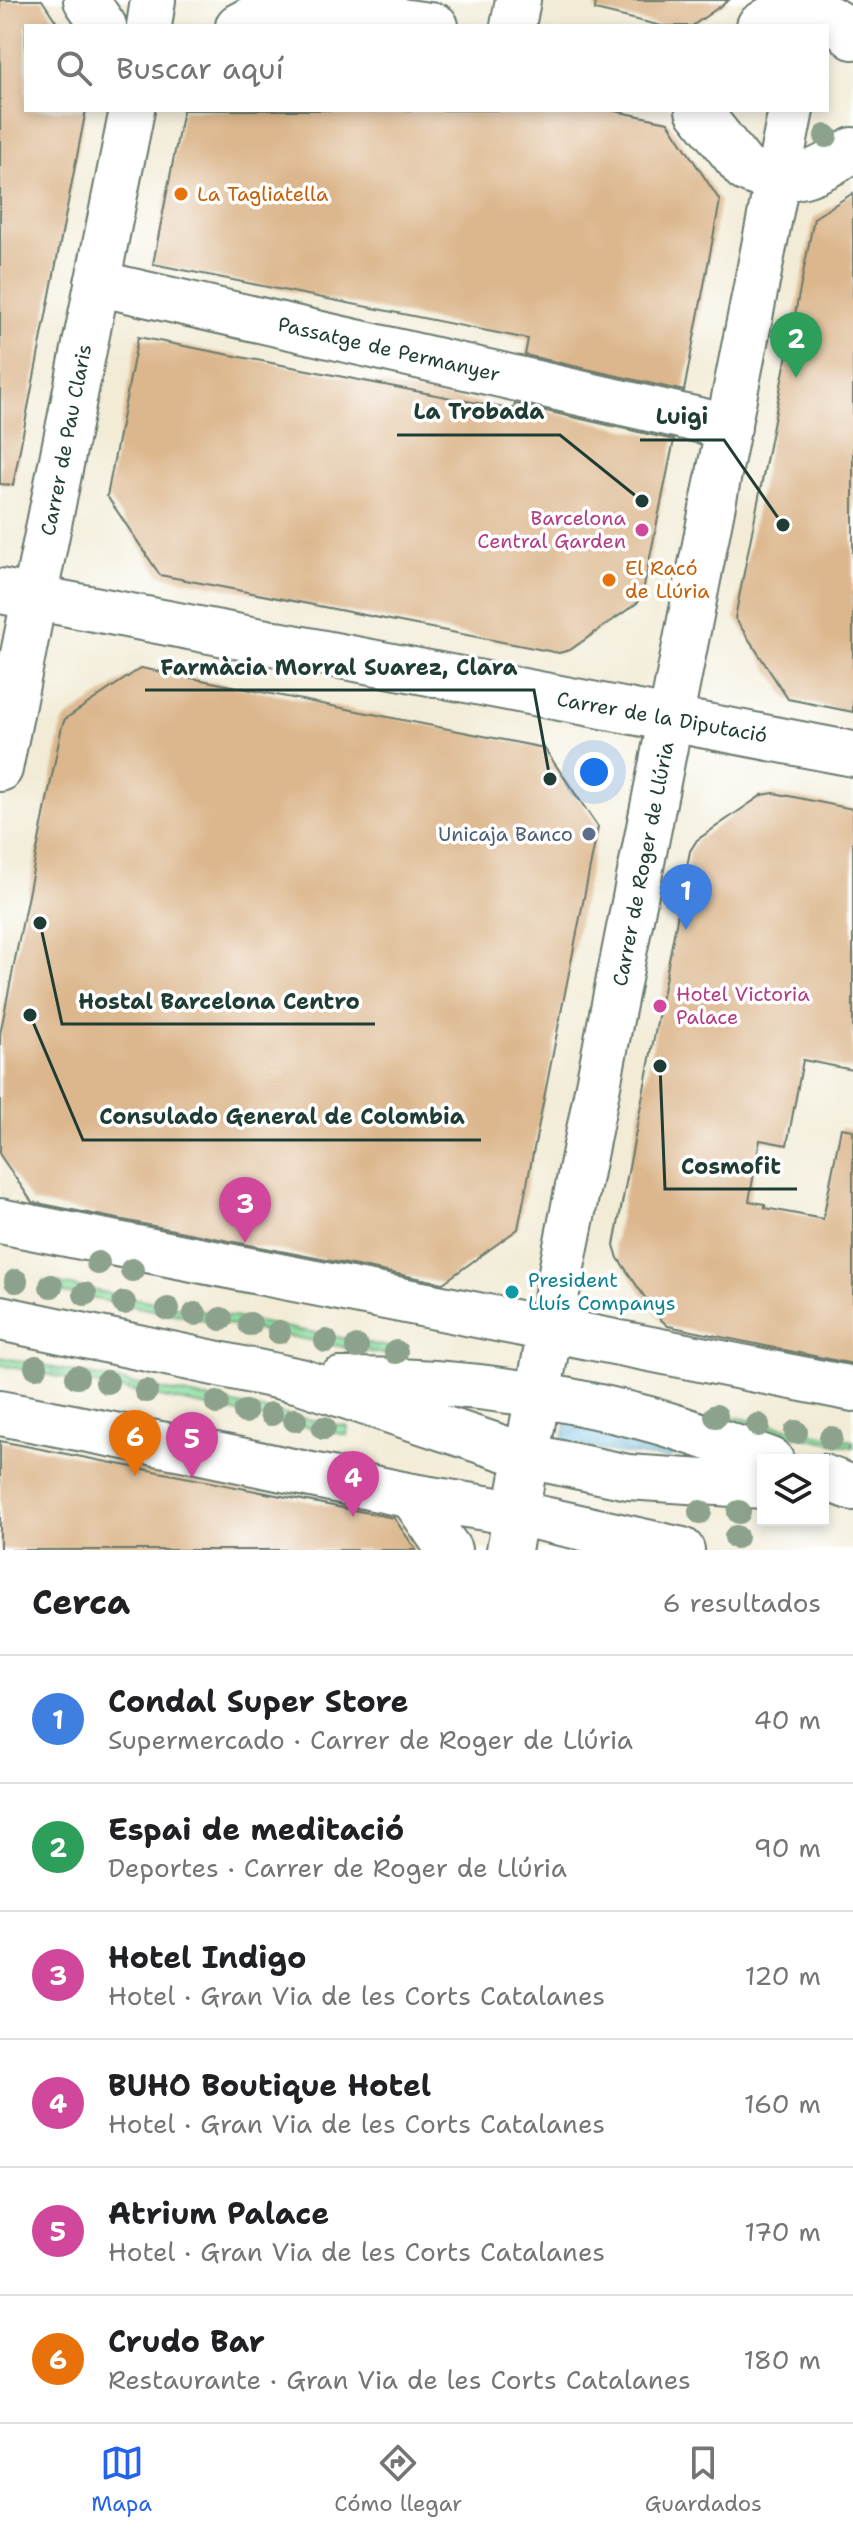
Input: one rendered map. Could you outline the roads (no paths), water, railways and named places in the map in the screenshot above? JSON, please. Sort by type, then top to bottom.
[{"type":"main road","points":[[86,0],[103,24]]},
{"type":"main road","points":[[149,24],[153,0]]},
{"type":"main road","points":[[513,24],[518,0]]},
{"type":"main road","points":[[241,24],[278,2],[423,24]]},
{"type":"main road","points":[[794,16],[841,23],[853,37]]},
{"type":"main road","name":"Carrer de Pau Claris","points":[[0,769],[17,594],[97,283],[132,112]]},
{"type":"main road","points":[[700,112],[745,169],[755,174],[792,177],[853,150]]},
{"type":"main road","name":"Carrer de Roger de Llúria","points":[[512,1532],[729,427],[792,177],[791,112]]},
{"type":"main road","name":"Passatge de Permanyer","points":[[97,283],[729,427]]},
{"type":"main road","name":"Carrer de la Diputació","points":[[17,594],[853,754]]},
{"type":"main road","points":[[0,1221],[853,1389]]},
{"type":"main road","points":[[0,1318],[300,1381],[527,1456],[628,1477],[757,1486]]},
{"type":"main road","points":[[300,1381],[411,1380],[521,1391],[638,1416],[757,1455]]},
{"type":"main road","points":[[0,1413],[427,1499],[512,1532],[682,1550]]},
{"type":"main road","points":[[829,1479],[853,1489]]},
{"type":"main road","points":[[829,1489],[853,1489]]},
{"type":"main road","points":[[427,1499],[449,1550]]},
{"type":"main road","points":[[427,1499],[474,1550]]},
{"type":"water","points":[[568,1416],[675,1442],[671,1459],[616,1453],[562,1442]]},
{"type":"place","name":"La Tagliatella","points":[[181,194]]},
{"type":"place","name":"Espai de meditació","points":[[796,378]]},
{"type":"place","name":"La Trobada","points":[[642,501]]},
{"type":"place","name":"Luigi","points":[[783,525]]},
{"type":"place","name":"Barcelona Central Garden","points":[[642,530]]},
{"type":"place","name":"El Racó de Llúria","points":[[609,580]]},
{"type":"place","name":"Farmàcia Morral Suarez, Clara","points":[[550,779]]},
{"type":"place","name":"Unicaja Banco","points":[[589,834]]},
{"type":"place","name":"Hostal Barcelona Centro","points":[[40,923]]},
{"type":"place","name":"Condal Super Store","points":[[686,930]]},
{"type":"place","name":"Hotel Victoria Palace","points":[[660,1006]]},
{"type":"place","name":"Consulado General de Colombia","points":[[30,1015]]},
{"type":"place","name":"Cosmofit","points":[[660,1066]]},
{"type":"place","name":"Hotel Indigo","points":[[245,1243]]},
{"type":"place","name":"President Lluís Companys","points":[[512,1292]]},
{"type":"place","name":"Crudo Bar","points":[[135,1476]]},
{"type":"place","name":"Atrium Palace","points":[[192,1478]]},
{"type":"place","name":"BUHO Boutique Hotel","points":[[353,1517]]}]
